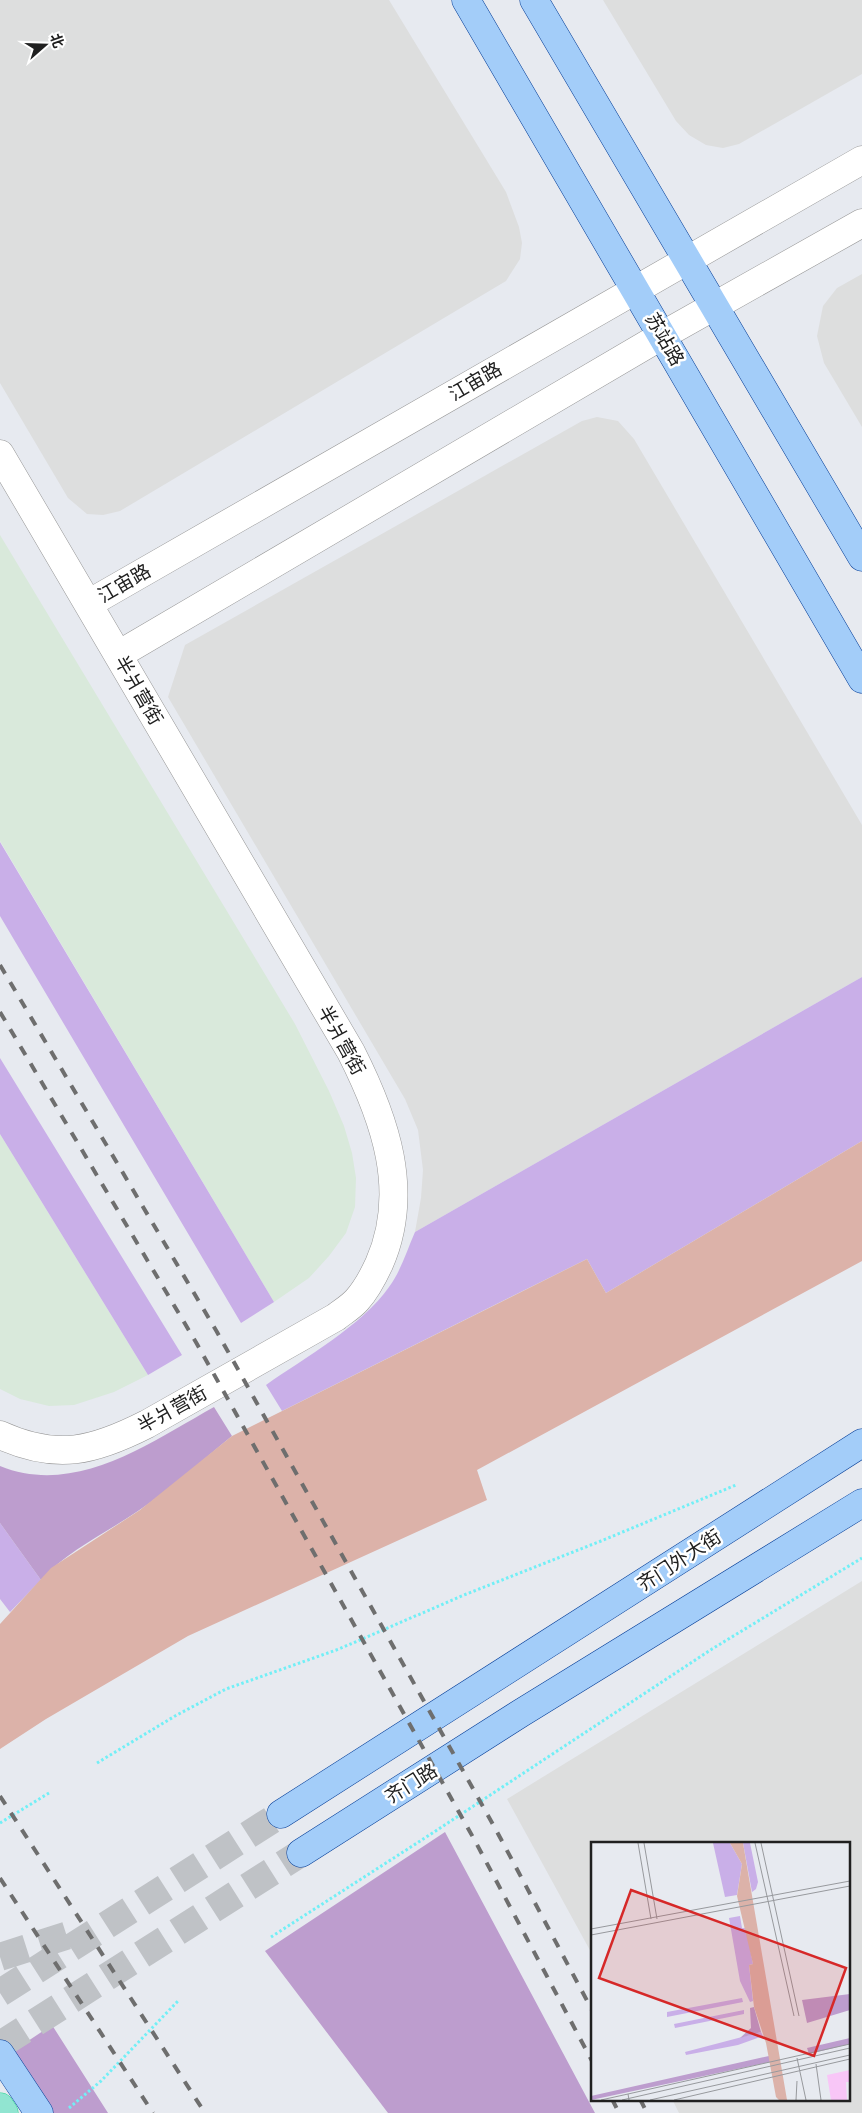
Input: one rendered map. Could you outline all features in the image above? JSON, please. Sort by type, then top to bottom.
[{"type":"highway","points":[[0,2107],[4,2113]]},
{"type":"main road","name":"苏站路","points":[[466,0],[862,679]]},
{"type":"main road","points":[[534,0],[862,557]]},
{"type":"main road","name":"齐门外大街","points":[[281,1814],[862,1443]]},
{"type":"main road","name":"齐门路","points":[[301,1853],[521,1712],[862,1503]]},
{"type":"main road","points":[[0,2054],[28,2109]]},
{"type":"street","name":"江宙路","points":[[88,604],[862,160]]},
{"type":"street","points":[[118,655],[663,335],[862,222]]},
{"type":"street","name":"半爿营街","points":[[0,454],[346,1044],[365,1080],[382,1127],[393,1166],[394,1200],[391,1230],[384,1253],[372,1278],[357,1300],[336,1317],[147,1424],[121,1437],[94,1447],[59,1451],[42,1448],[0,1435]]},
{"type":"path","points":[[97,1763],[175,1716],[226,1689],[339,1649],[464,1594],[601,1541],[742,1482]]},
{"type":"path","points":[[271,1937],[431,1834],[712,1648],[862,1558]]},
{"type":"path","points":[[0,1823],[49,1793]]},
{"type":"path","points":[[62,2113],[101,2082],[178,2001]]},
{"type":"shaded area","points":[[0,0],[389,0],[506,192],[519,227],[522,243],[520,259],[506,281],[120,511],[103,515],[87,514],[68,498],[0,383]]},
{"type":"shaded area","points":[[603,0],[862,0],[862,74],[739,144],[723,148],[706,145],[689,135],[676,121]]},
{"type":"shaded area","points":[[862,274],[862,427],[824,363],[817,336],[823,306],[837,288]]},
{"type":"shaded area","points":[[597,417],[618,421],[634,439],[862,825],[862,977],[415,1232],[421,1198],[423,1170],[418,1130],[405,1099],[168,697],[185,645],[582,421]]},
{"type":"shaded area","points":[[0,535],[295,1024],[329,1091],[344,1126],[352,1153],[356,1178],[355,1207],[346,1233],[309,1278],[274,1302],[0,841]]},
{"type":"shaded area","points":[[0,842],[274,1302],[241,1323],[0,916]]},
{"type":"shaded area","points":[[862,977],[862,1141],[606,1293],[587,1259],[282,1411],[266,1385],[349,1328],[378,1301],[397,1274],[415,1232]]},
{"type":"shaded area","points":[[0,1058],[182,1355],[148,1375],[0,1134]]},
{"type":"shaded area","points":[[0,1134],[148,1375],[114,1392],[74,1405],[49,1406],[20,1399],[0,1389]]},
{"type":"shaded area","points":[[862,1141],[862,1261],[477,1470],[487,1500],[188,1636],[46,1719],[0,1749],[0,1624],[51,1568],[140,1510],[232,1436],[587,1259],[606,1293]]},
{"type":"shaded area","points":[[214,1407],[232,1436],[162,1494],[75,1551],[41,1580],[0,1523],[0,1466],[28,1474],[57,1475],[84,1470],[112,1461],[139,1449]]},
{"type":"shaded area","points":[[0,1523],[41,1580],[10,1612],[0,1599]]},
{"type":"shaded area","points":[[862,1581],[862,2113],[679,2113],[672,2100],[850,2100],[850,1842],[591,1842],[591,1952],[507,1799]]},
{"type":"shaded area","points":[[445,1832],[595,2113],[388,2113],[265,1951]]},
{"type":"shaded area","points":[[52,2025],[108,2113],[37,2113],[1,2059]]},
{"type":"tunnel","points":[[0,1993],[281,1814]]},
{"type":"tunnel","points":[[0,2045],[301,1853]]},
{"type":"tunnel","points":[[0,1957],[78,1932]]},
{"type":"railway","points":[[0,965],[217,1332],[495,1828],[591,2008]]},
{"type":"railway","points":[[0,1012],[197,1344],[474,1839],[591,2059]]},
{"type":"railway","points":[[0,1796],[205,2113]]},
{"type":"railway","points":[[0,1878],[153,2113]]},
{"type":"railway","points":[[612,2100],[619,2113]]},
{"type":"railway","points":[[640,2100],[647,2113]]}]
